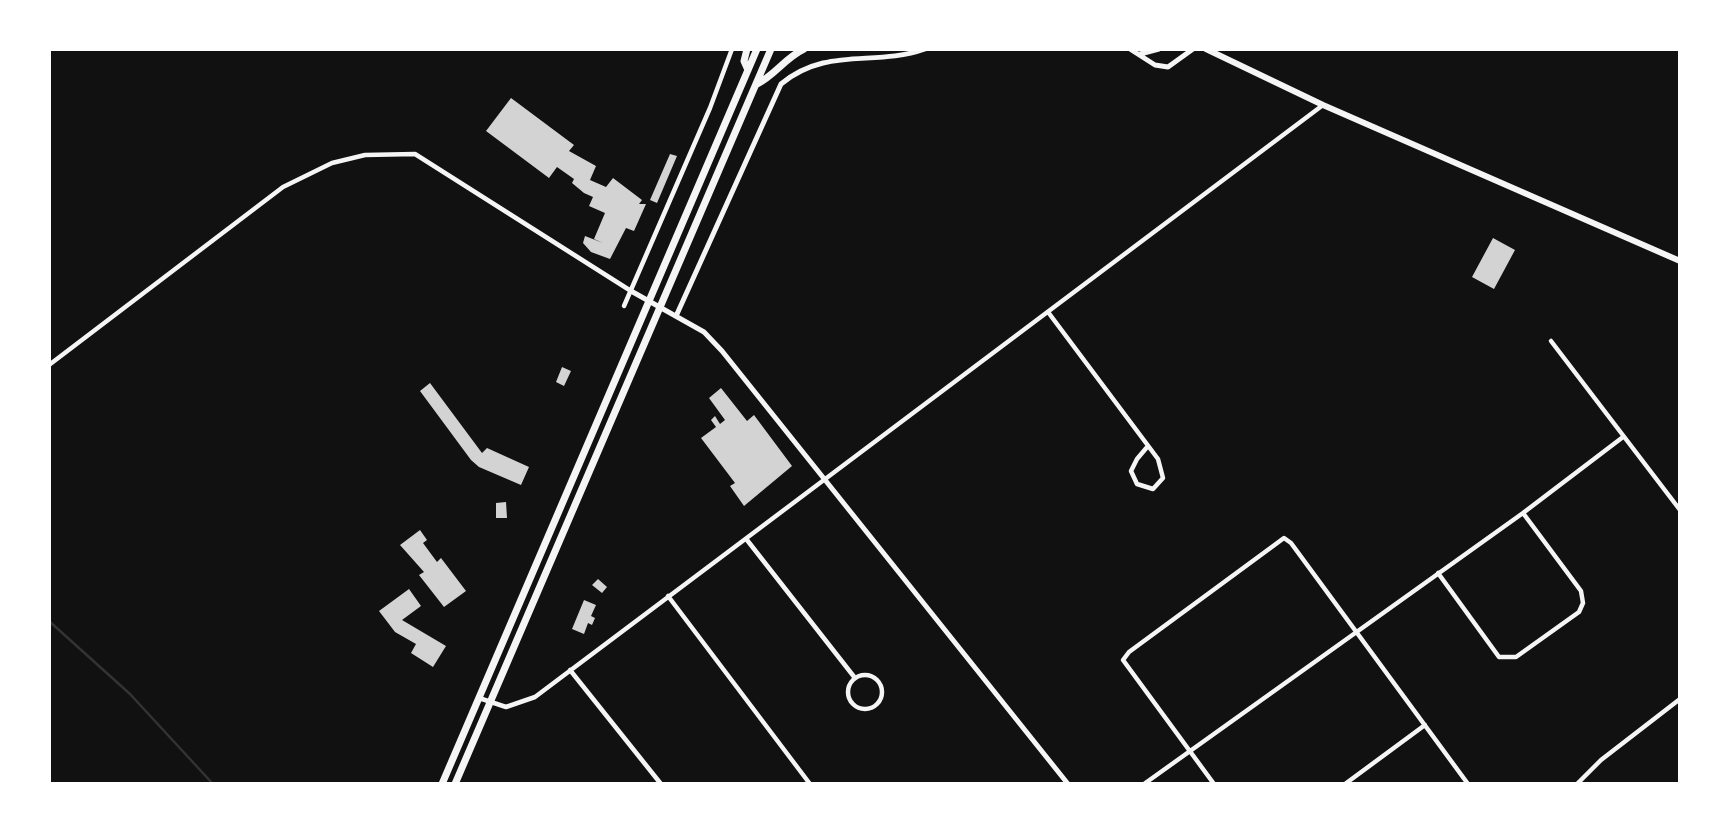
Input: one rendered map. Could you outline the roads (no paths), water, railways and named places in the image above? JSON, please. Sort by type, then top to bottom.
[{"type":"highway","points":[[747,49],[744,61],[748,70]]},
{"type":"highway","points":[[442,784],[757,49]]},
{"type":"highway","points":[[455,784],[771,49]]},
{"type":"highway","points":[[757,84],[767,79],[786,59],[804,49]]},
{"type":"highway","points":[[567,491],[579,496]]},
{"type":"main road","points":[[1206,49],[1323,105],[1680,261]]},
{"type":"main road","points":[[1219,49],[1224,58]]},
{"type":"street","points":[[624,306],[710,108],[732,49]]},
{"type":"street","points":[[677,314],[781,84],[803,69],[833,59],[908,55],[925,49]]},
{"type":"street","points":[[1130,49],[1155,65],[1168,67],[1193,49]]},
{"type":"street","points":[[1140,54],[1159,49]]},
{"type":"street","points":[[479,698],[506,707],[520,705],[570,670],[747,540],[1323,105]]},
{"type":"street","points":[[49,365],[283,187],[332,163],[365,155],[415,155],[631,291],[677,314],[705,332],[1068,784]]},
{"type":"street","points":[[1048,312],[1148,446],[1163,471],[1163,478],[1153,489],[1137,484],[1131,471],[1136,458],[1148,446]]},
{"type":"street","points":[[1551,341],[1680,510]]},
{"type":"street","points":[[1144,784],[1523,513],[1623,437]]},
{"type":"street","points":[[1438,573],[1499,657],[1516,657],[1579,612],[1583,603],[1581,591],[1523,513]]},
{"type":"street","points":[[1214,784],[1123,660],[1129,652],[1284,537],[1468,784]]},
{"type":"street","points":[[747,540],[855,678]]},
{"type":"street","points":[[668,596],[810,784]]},
{"type":"street","points":[[570,670],[661,784]]},
{"type":"street","points":[[867,675],[879,682],[882,694],[875,705],[863,709],[852,702],[849,690],[855,678],[867,675]]},
{"type":"street","points":[[1577,784],[1601,760],[1680,699]]},
{"type":"street","points":[[1345,784],[1425,725]]},
{"type":"waterway","points":[[49,621],[130,694],[213,784]]}]
